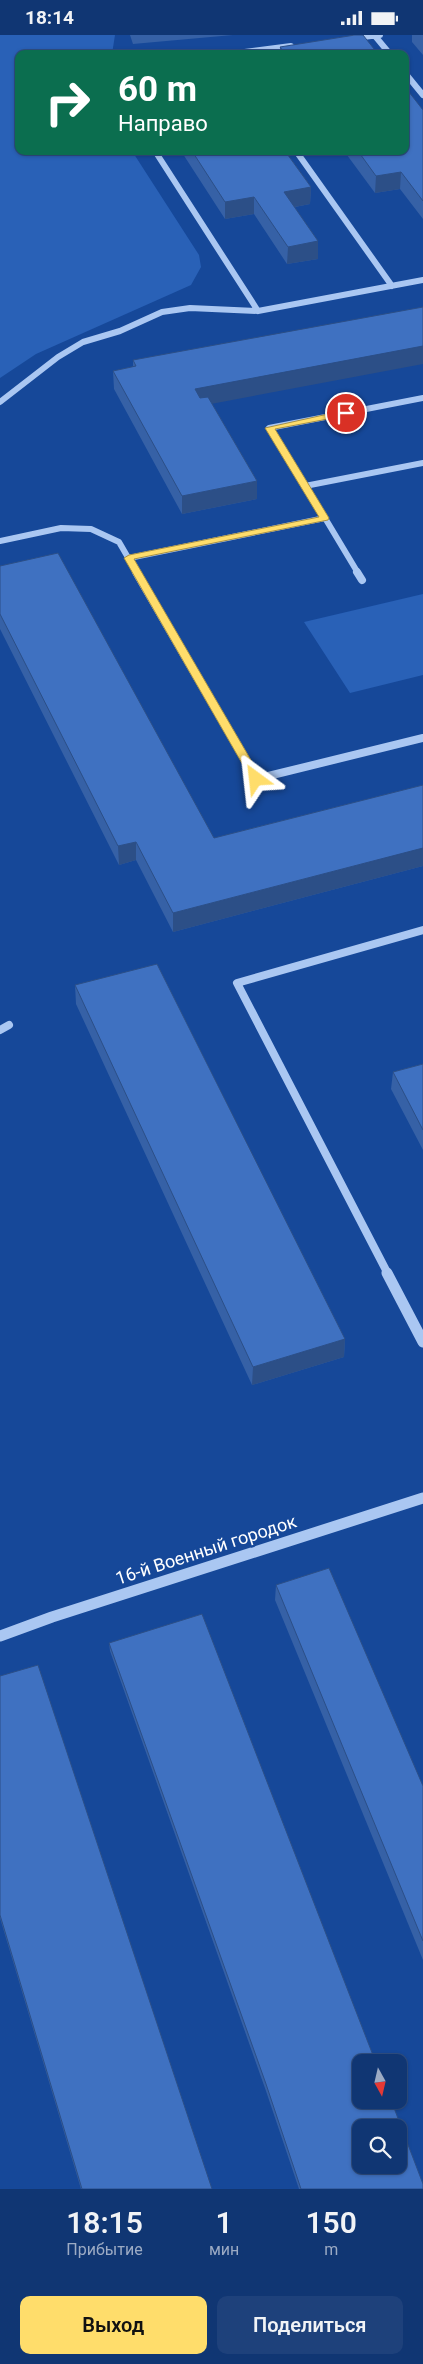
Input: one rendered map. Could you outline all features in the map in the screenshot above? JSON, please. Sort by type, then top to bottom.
[{"type":"street","points":[[345,39],[380,35]]},
{"type":"street","points":[[264,50],[296,46]]},
{"type":"street","points":[[158,155],[258,311]]},
{"type":"street","points":[[423,930],[237,983],[423,1343]]},
{"type":"street","name":"16-й Военный городок","points":[[0,1636],[52,1617],[423,1497]]},
{"type":"lane","points":[[375,36],[387,50]]},
{"type":"lane","points":[[409,78],[423,95]]},
{"type":"lane","points":[[299,155],[392,286]]},
{"type":"lane","points":[[0,402],[58,357],[83,342],[120,331],[162,311],[190,308],[258,311],[423,280]]},
{"type":"lane","points":[[362,580],[269,428],[423,398]]},
{"type":"lane","points":[[305,486],[423,463]]},
{"type":"lane","points":[[129,558],[324,518]]},
{"type":"lane","points":[[0,541],[61,528],[91,529],[119,542],[256,779],[423,738]]},
{"type":"lane","points":[[0,1030],[9,1025]]},
{"type":"shaded area","points":[[0,35],[115,35],[113,50],[15,50],[15,155],[135,155],[199,255],[201,267],[191,285],[36,354],[0,378]]},
{"type":"shaded area","points":[[423,594],[423,675],[350,693],[304,622]]},
{"type":"building","points":[[363,35],[375,50],[282,50],[280,47]]},
{"type":"building","points":[[409,92],[423,110],[423,201],[401,172],[376,176],[361,155],[409,155]]},
{"type":"building","points":[[195,155],[288,155],[311,187],[284,192],[318,241],[288,247],[254,197],[225,202]]},
{"type":"building","points":[[423,307],[423,346],[195,389],[200,398],[208,397],[257,481],[182,496],[113,371],[136,366],[133,360]]},
{"type":"building","points":[[58,553],[214,838],[423,785],[423,848],[173,913],[136,842],[118,846],[0,614],[0,566]]},
{"type":"building","points":[[157,964],[345,1339],[253,1367],[75,985]]},
{"type":"building","points":[[423,1064],[423,1130],[393,1072]]},
{"type":"building","points":[[329,1568],[423,1786],[423,1941],[276,1585]]},
{"type":"building","points":[[202,1614],[373,2054],[352,2054],[352,2109],[394,2109],[398,2119],[352,2119],[352,2174],[407,2174],[407,2142],[423,2184],[423,2189],[301,2189],[266,2084],[109,1643]]},
{"type":"building","points":[[38,1665],[212,2189],[82,2189],[0,1915],[0,1676]]},
{"type":"route","points":[[256,779],[129,558],[324,518],[269,428],[346,413]]}]
